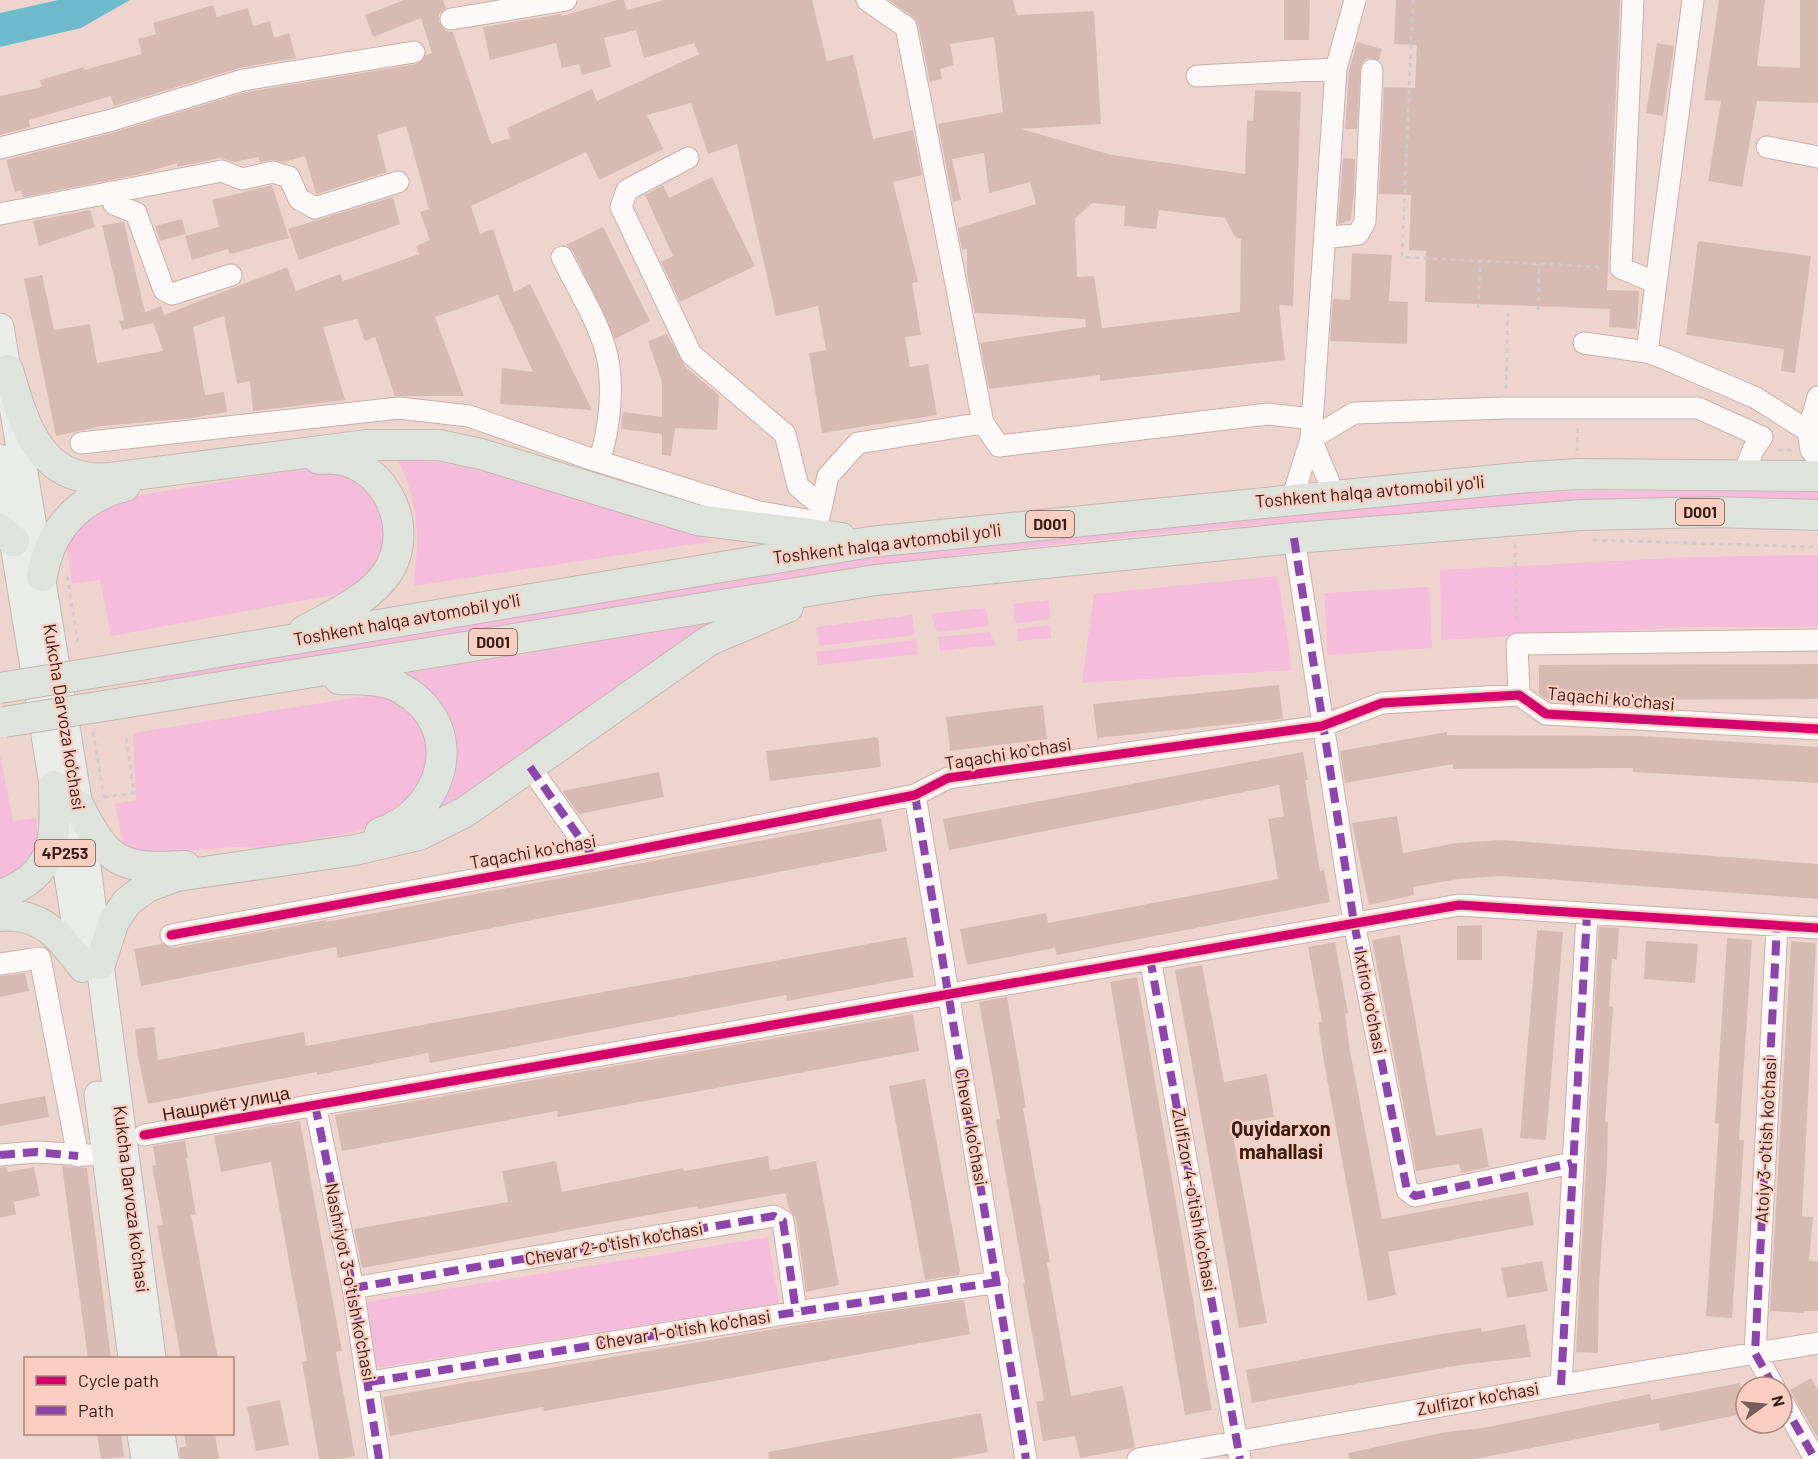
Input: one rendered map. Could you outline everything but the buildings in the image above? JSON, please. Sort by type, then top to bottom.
[{"type":"highway","points":[[8,370],[22,414],[38,446],[59,468],[80,478],[110,478],[367,445],[439,445],[481,454],[590,468],[697,520],[819,521],[870,543]]},
{"type":"highway","points":[[43,577],[47,551],[59,529],[83,504],[102,493],[135,484],[323,458],[349,463],[360,468],[380,484],[394,506],[399,534],[394,559],[380,583],[370,591],[289,640]]},
{"type":"highway","name":"Toshkent halqa avtomobil yo'li","points":[[0,688],[870,543],[1334,494],[1579,474],[1818,476]]},
{"type":"highway","name":"Toshkent halqa avtomobil yo'li","points":[[2,723],[876,580],[1294,538],[1582,515],[1715,512],[1818,515]]},
{"type":"highway","points":[[0,916],[27,916],[41,922],[91,965],[121,910],[136,894],[153,884],[177,876],[355,850],[419,835],[465,812],[710,640],[783,608],[876,580]]},
{"type":"highway","points":[[96,804],[96,840],[106,852],[124,860],[154,867],[215,862],[338,843],[386,831],[412,817],[431,795],[441,765],[439,735],[424,709],[414,698],[390,683],[295,675]]},
{"type":"highway","points":[[0,895],[26,882],[48,859],[54,840],[54,786]]},
{"type":"main road","name":"Kukcha Darvoza ko'chasi","points":[[0,327],[43,577],[96,804],[91,965],[105,1151],[132,1357]]},
{"type":"main road","name":"Kukcha Darvoza ko'chasi","points":[[0,458],[7,535],[43,577],[54,786],[91,965],[152,1357]]},
{"type":"main road","points":[[141,1435],[145,1459]]},
{"type":"main road","points":[[161,1435],[165,1459]]},
{"type":"street","points":[[451,19],[566,0]]},
{"type":"street","points":[[867,0],[906,27],[982,423],[999,446],[1268,414],[1312,429],[1353,412],[1506,408],[1698,408],[1762,436],[1813,431]]},
{"type":"street","points":[[1292,499],[1312,429],[1336,69],[1355,0]]},
{"type":"street","points":[[1633,0],[1621,268],[1654,282]]},
{"type":"street","points":[[1647,352],[1654,282],[1694,0]]},
{"type":"street","points":[[0,148],[112,120],[243,80],[414,52]]},
{"type":"street","points":[[1197,76],[1336,69]]},
{"type":"street","points":[[1324,238],[1358,234],[1365,222],[1372,70]]},
{"type":"street","points":[[1767,147],[1818,157]]},
{"type":"street","points":[[688,158],[627,190],[621,207],[691,354],[785,434],[798,486],[819,521]]},
{"type":"street","points":[[0,214],[222,171],[242,179],[273,172],[289,177],[299,199],[315,207],[398,182]]},
{"type":"street","points":[[110,192],[114,204],[136,213],[165,290],[172,294],[231,275]]},
{"type":"street","points":[[81,443],[399,408],[469,416],[590,468],[608,434],[610,412],[606,349],[562,256]]},
{"type":"street","points":[[1584,343],[1647,352],[1756,398],[1813,431]]},
{"type":"street","points":[[1818,398],[1811,450],[1818,457]]},
{"type":"street","points":[[367,445],[376,434],[376,422],[372,411]]},
{"type":"street","points":[[819,521],[828,476],[858,443],[982,423]]},
{"type":"street","points":[[1312,429],[1334,494]]},
{"type":"street","points":[[1744,474],[1753,450],[1762,436]]},
{"type":"street","name":"Ixtiro ko'chasi","points":[[1294,538],[1354,923],[1407,1190],[1415,1196],[1572,1163]]},
{"type":"street","points":[[1519,695],[1518,644],[1818,640]]},
{"type":"street","name":"Taqachi koʻchasi","points":[[171,935],[594,858],[915,795],[948,778],[1322,726],[1382,703],[1519,695],[1546,714],[1818,729]]},
{"type":"street","points":[[530,767],[594,858]]},
{"type":"street","name":"Chevar ko'chasi","points":[[915,795],[1026,1459]]},
{"type":"street","name":"Нашриёт улица","points":[[144,1135],[1459,905],[1818,928]]},
{"type":"street","points":[[1561,1385],[1587,914]]},
{"type":"street","name":"Atoiy 3-o'tish ko'chasi","points":[[1755,1353],[1778,926]]},
{"type":"street","points":[[0,964],[40,958],[78,1156]]},
{"type":"street","name":"Zulfizor 4-o'tish ko'chasi","points":[[1150,958],[1238,1450]]},
{"type":"street","name":"Nashriyot 3-o'tish ko'chasi","points":[[315,1105],[370,1382],[379,1459]]},
{"type":"street","points":[[0,1155],[36,1152],[78,1156],[105,1151]]},
{"type":"street","name":"Chevar 2-o'tish ko'chasi","points":[[353,1288],[774,1216],[783,1221],[796,1312]]},
{"type":"street","name":"Chevar 1-o'tish ko'chasi","points":[[370,1382],[796,1312],[998,1282]]},
{"type":"street","name":"Zulfizor ko'chasi","points":[[1138,1459],[1238,1450],[1561,1385],[1818,1343]]},
{"type":"street","points":[[1755,1353],[1767,1375]]},
{"type":"street","points":[[1794,1422],[1815,1459]]},
{"type":"path","points":[[1413,0],[1402,257],[1621,268]]},
{"type":"path","points":[[1478,308],[1480,261]]},
{"type":"path","points":[[1538,310],[1539,264]]},
{"type":"path","points":[[1506,408],[1508,309]]},
{"type":"path","points":[[1577,451],[1578,429]]},
{"type":"path","points":[[1582,540],[1818,547]]},
{"type":"path","points":[[1518,644],[1514,544],[1526,544]]},
{"type":"path","points":[[43,577],[78,643]]},
{"type":"path","points":[[93,732],[96,804],[134,793],[126,736]]},
{"type":"shaded area","points":[[398,460],[450,464],[500,475],[579,497],[714,541],[413,586],[417,553],[416,522],[410,491]]},
{"type":"shaded area","points":[[315,467],[341,470],[381,497],[387,555],[350,590],[111,636],[100,580],[72,584],[65,534],[109,500]]},
{"type":"shaded area","points":[[1818,492],[1818,502],[1495,506],[1199,530],[975,553],[752,584],[160,682],[159,678],[256,658],[818,562],[1314,509],[1528,493]]},
{"type":"shaded area","points":[[1818,555],[1818,627],[1693,627],[1441,640],[1440,570],[1692,557]]},
{"type":"shaded area","points":[[1278,576],[1292,670],[1082,683],[1094,594]]},
{"type":"shaded area","points":[[1429,587],[1432,648],[1328,655],[1324,593]]},
{"type":"shaded area","points":[[1049,600],[1050,619],[1015,623],[1013,604]]},
{"type":"shaded area","points":[[986,608],[989,626],[937,632],[931,614]]},
{"type":"shaded area","points":[[912,615],[915,635],[819,646],[816,627]]},
{"type":"shaded area","points":[[718,622],[431,819],[444,797],[438,701],[407,673]]},
{"type":"shaded area","points":[[1050,625],[1051,638],[1018,641],[1017,629]]},
{"type":"shaded area","points":[[990,632],[995,645],[940,651],[938,637]]},
{"type":"shaded area","points":[[916,640],[917,654],[818,665],[816,652]]},
{"type":"shaded area","points":[[372,695],[394,697],[417,718],[429,752],[422,786],[381,824],[349,833],[264,848],[235,847],[158,853],[124,848],[115,804],[136,800],[133,733]]},
{"type":"shaded area","points":[[0,754],[13,821],[36,818],[38,845],[36,858],[0,881]]},
{"type":"shaded area","points":[[768,1237],[779,1303],[376,1368],[366,1302]]},
{"type":"water","points":[[58,0],[130,0],[81,28],[0,47],[0,13]]},
{"type":"marked path","points":[[1294,538],[1354,923],[1407,1190],[1415,1196],[1572,1163]]},
{"type":"marked path","points":[[530,767],[594,858]]},
{"type":"marked path","points":[[915,795],[1026,1459]]},
{"type":"marked path","points":[[1561,1385],[1587,914]]},
{"type":"marked path","points":[[1767,1375],[1755,1353],[1777,926]]},
{"type":"marked path","points":[[1150,958],[1240,1459]]},
{"type":"marked path","points":[[315,1105],[353,1288],[379,1459]]},
{"type":"marked path","points":[[0,1155],[36,1152],[78,1156]]},
{"type":"marked path","points":[[353,1288],[774,1216],[783,1221],[796,1312]]},
{"type":"marked path","points":[[370,1382],[796,1312],[998,1282]]},
{"type":"marked path","points":[[1794,1422],[1815,1459]]},
{"type":"cycle path","points":[[171,935],[594,858],[915,795],[948,778],[1322,726],[1382,703],[1519,695],[1546,714],[1818,729]]},
{"type":"cycle path","points":[[144,1135],[1459,905],[1818,928]]},
{"type":"district","name":"Quyidarxon mahallasi","points":[[1281,1140]]}]
